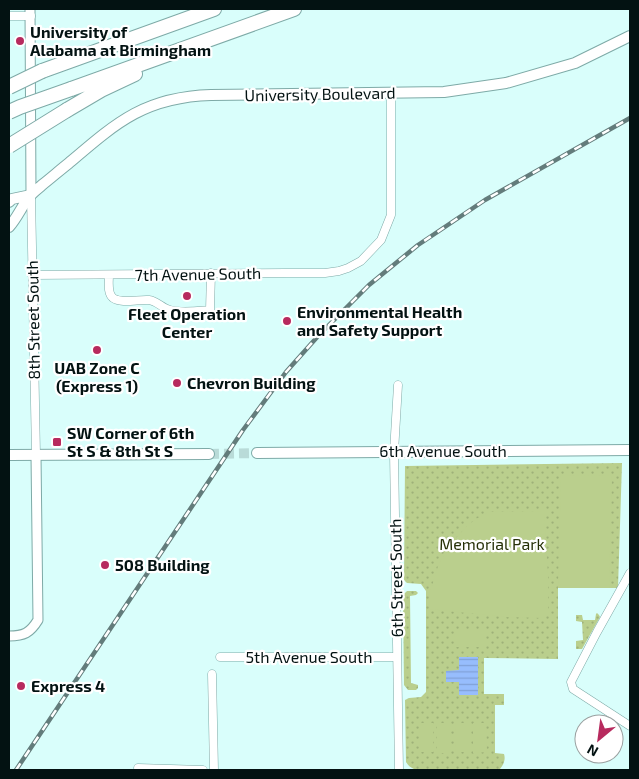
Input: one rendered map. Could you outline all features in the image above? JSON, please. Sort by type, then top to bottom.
[{"type":"highway","points":[[9,82],[214,9]]},
{"type":"highway","points":[[9,112],[294,9]]},
{"type":"highway","points":[[9,146],[101,90],[205,40]]},
{"type":"highway","points":[[9,86],[42,71]]},
{"type":"main road","name":"University Boulevard","points":[[9,227],[31,195],[113,127],[138,111],[167,100],[203,95],[444,92],[506,82],[575,63],[630,36]]},
{"type":"main road","name":"University Boulevard","points":[[9,202],[31,195]]},
{"type":"main road","name":"6th Avenue South","points":[[257,453],[630,450]]},
{"type":"main road","points":[[9,455],[209,454]]},
{"type":"street","points":[[9,16],[30,12]]},
{"type":"street","name":"8th Street South","points":[[9,636],[26,634],[38,620],[30,12]]},
{"type":"street","name":"7th Avenue South","points":[[32,275],[325,272],[348,268],[361,261],[381,240],[391,215],[391,93]]},
{"type":"street","points":[[109,275],[110,294],[117,300],[150,300],[170,310],[186,311],[210,310],[211,274]]},
{"type":"street","name":"6th Street South","points":[[398,385],[394,452],[399,770]]},
{"type":"street","points":[[630,573],[571,682],[573,688],[630,726]]},
{"type":"street","name":"5th Avenue South","points":[[220,658],[397,657]]},
{"type":"street","points":[[212,674],[214,770]]},
{"type":"street","points":[[138,768],[203,770]]},
{"type":"green space","name":"Memorial Park","points":[[622,463],[618,588],[558,588],[558,659],[484,658],[484,694],[504,694],[504,705],[495,705],[495,753],[504,754],[505,756],[502,767],[499,770],[420,770],[411,768],[406,762],[405,700],[421,697],[426,692],[426,591],[421,584],[407,583],[404,580],[405,466]]},
{"type":"green space","points":[[561,475],[612,476],[609,588],[558,588]]},
{"type":"green space","points":[[544,511],[548,612],[542,618],[505,617],[429,609],[430,592],[439,563],[454,540],[468,525],[489,512]]},
{"type":"green space","points":[[407,591],[416,591],[418,593],[410,596],[411,683],[418,685],[416,690],[408,690],[404,685],[403,595]]},
{"type":"green space","points":[[597,613],[600,617],[582,649],[576,649],[576,641],[583,640],[582,622],[576,621],[576,615],[582,615],[583,620],[595,620]]},
{"type":"green space","points":[[454,630],[485,630],[485,647],[455,647]]},
{"type":"green space","points":[[419,723],[433,723],[433,752],[420,752]]},
{"type":"green space","points":[[437,723],[450,723],[451,753],[437,753]]},
{"type":"green space","points":[[455,723],[469,723],[469,752],[456,752]]},
{"type":"green space","points":[[473,723],[486,723],[487,752],[473,753]]},
{"type":"water","points":[[459,657],[478,657],[478,695],[459,695],[459,682],[446,682],[446,671],[459,670]]},
{"type":"tunnel","points":[[209,454],[257,453]]},
{"type":"railway","points":[[16,770],[243,430],[286,372],[319,335],[369,285],[418,245],[485,200],[630,118]]},
{"type":"place","name":"University of Alabama at Birmingham","points":[[20,41]]},
{"type":"place","name":"Fleet Operation Center","points":[[187,296]]},
{"type":"place","name":"Environmental Health and Safety Support","points":[[287,321]]},
{"type":"place","name":"UAB Zone C (Express 1)","points":[[97,350]]},
{"type":"place","name":"Chevron Building","points":[[177,383]]},
{"type":"place","name":"SW Corner of 6th St S & 8th St S","points":[[57,442]]},
{"type":"place","name":"508 Building","points":[[105,565]]},
{"type":"place","name":"Express 4","points":[[21,686]]}]
